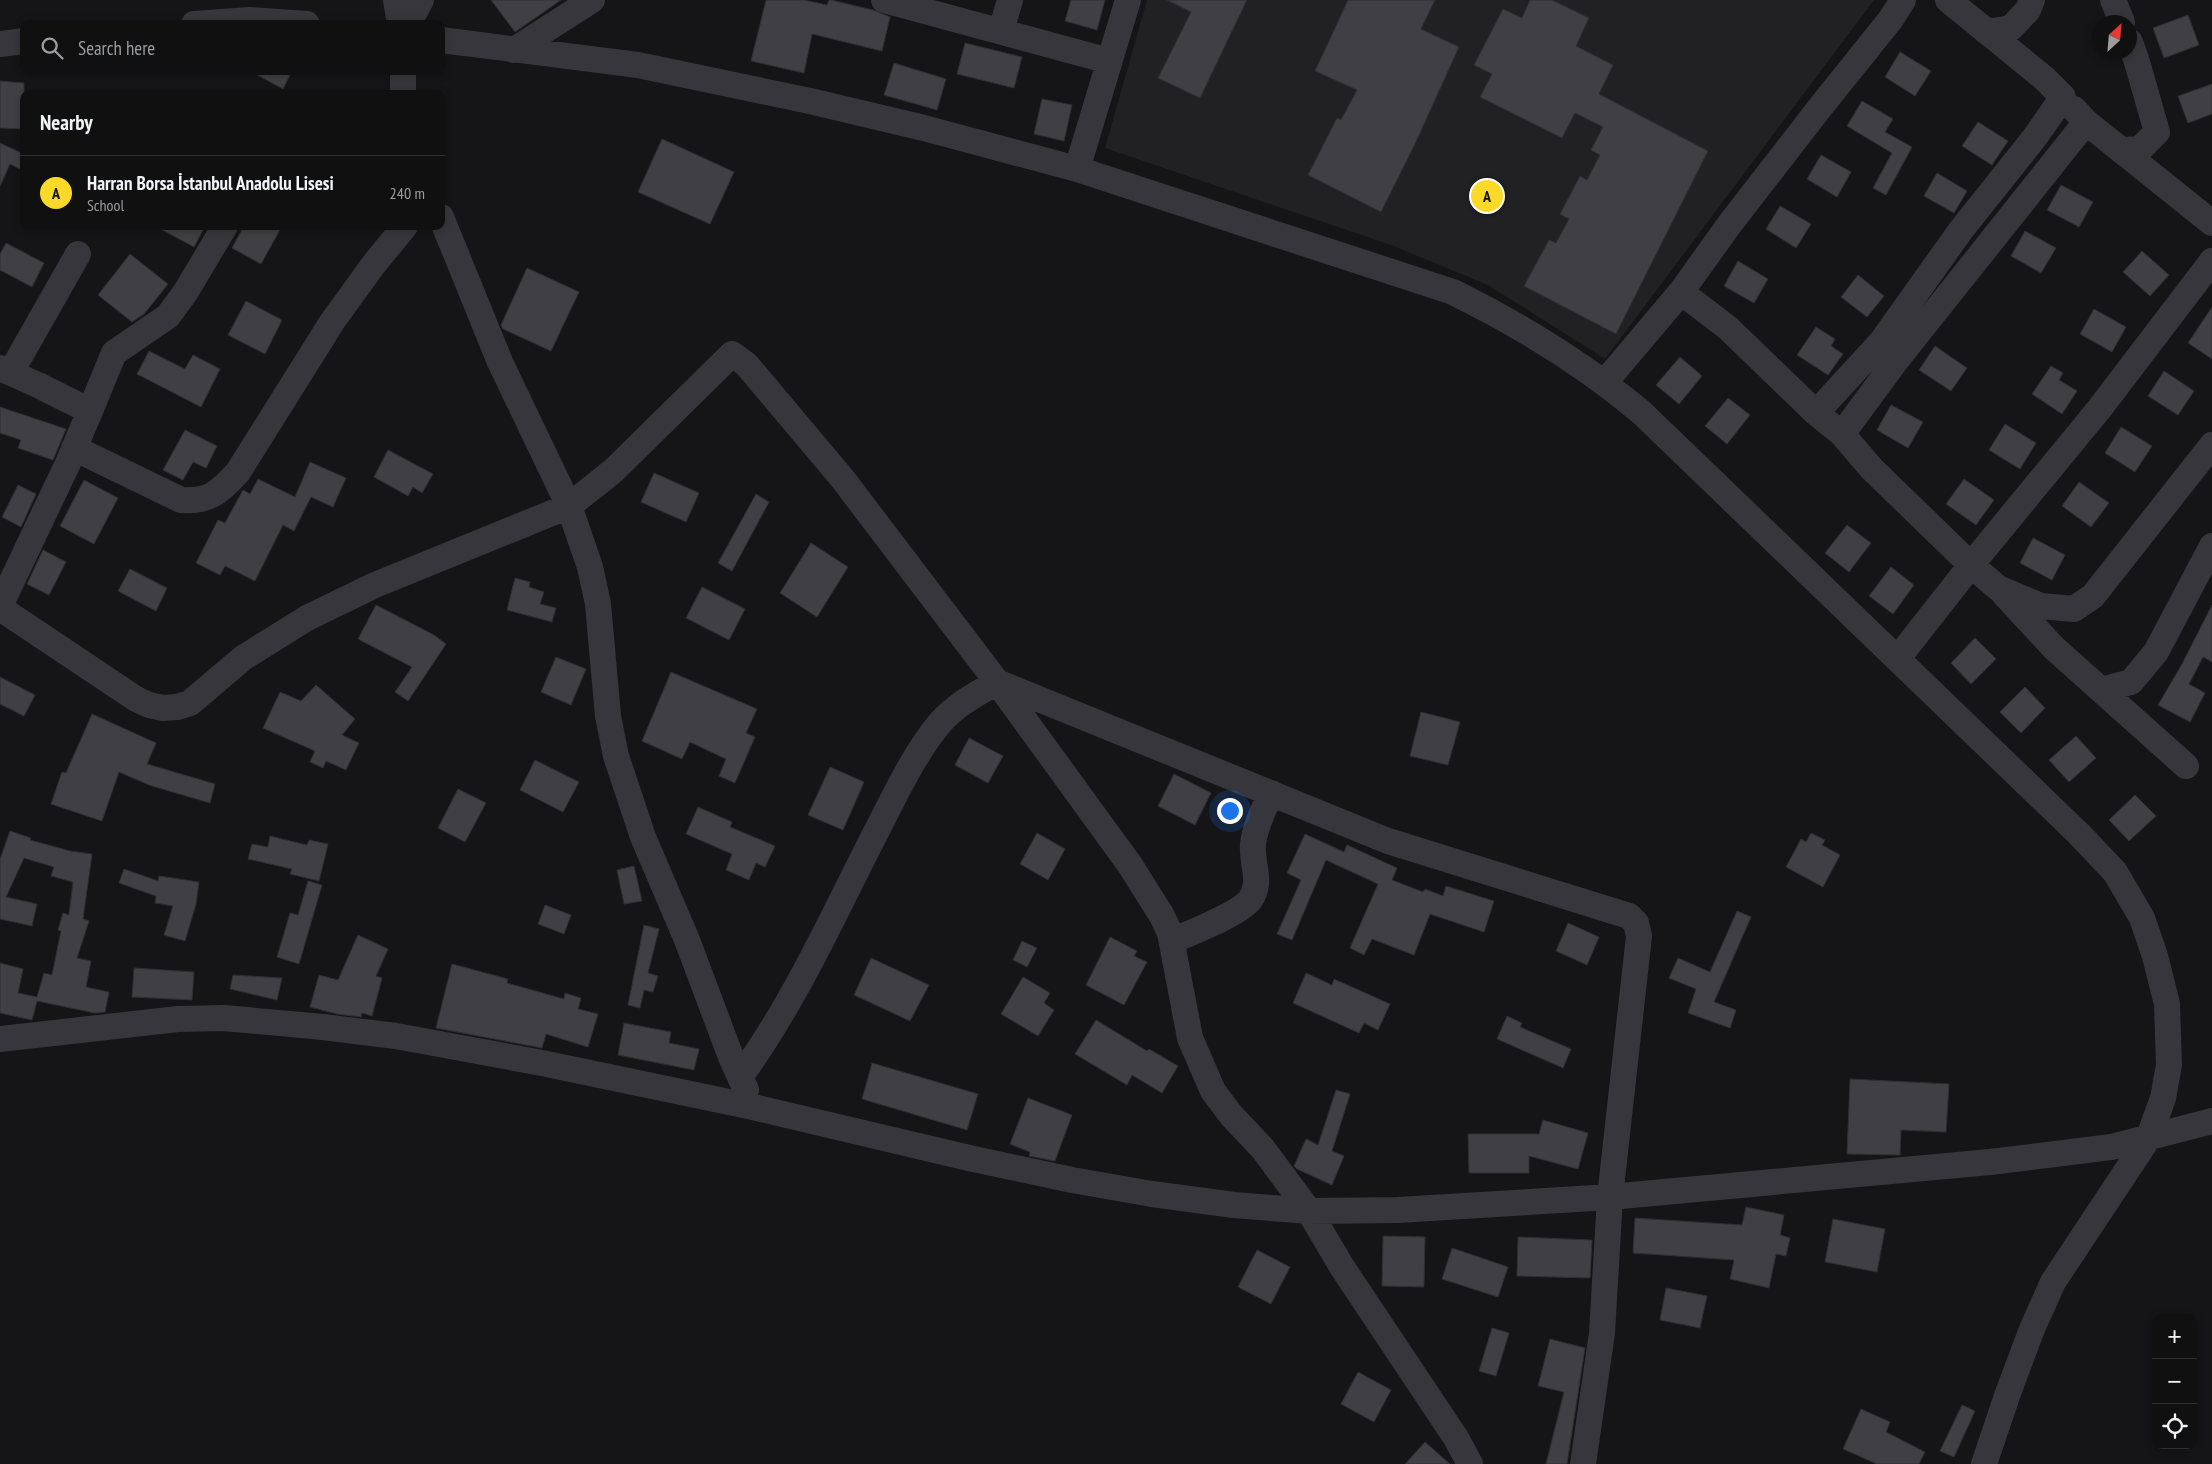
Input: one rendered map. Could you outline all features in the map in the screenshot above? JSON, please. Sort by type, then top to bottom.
[{"type":"street","points":[[396,0],[399,20]]},
{"type":"street","points":[[410,20],[422,0]]},
{"type":"street","points":[[514,50],[592,0]]},
{"type":"street","points":[[884,0],[1109,61]]},
{"type":"street","points":[[1001,31],[1010,0]]},
{"type":"street","points":[[1077,168],[1128,0]]},
{"type":"street","points":[[1606,382],[1681,292],[1806,125],[1891,19],[1902,0]]},
{"type":"street","points":[[1948,0],[2044,78],[2086,122],[2212,223]]},
{"type":"street","points":[[1987,32],[2011,28],[2028,10],[2032,0]]},
{"type":"street","points":[[2113,0],[2119,15]]},
{"type":"street","points":[[215,20],[269,10],[296,20]]},
{"type":"street","points":[[445,41],[638,66],[810,101],[924,128],[1077,168],[1453,292],[1518,326],[1606,382],[1642,413],[2085,840],[2115,872],[2142,918],[2155,956],[2167,1004],[2170,1037],[2169,1064],[2163,1098],[2149,1137],[2054,1282],[2032,1329],[1984,1464]]},
{"type":"street","points":[[0,44],[20,42]]},
{"type":"street","points":[[2136,60],[2157,132],[2162,181]]},
{"type":"street","points":[[403,75],[403,90]]},
{"type":"street","points":[[1816,413],[1882,341],[1961,230],[2035,137],[2063,98]]},
{"type":"street","points":[[1842,434],[1895,362],[2086,122]]},
{"type":"street","points":[[2123,150],[2140,149],[2157,132]]},
{"type":"street","points":[[445,227],[500,362],[570,506],[590,567],[598,604],[608,716],[616,756],[643,837],[687,940],[753,1107]]},
{"type":"street","points":[[224,230],[185,293],[168,316],[114,354],[74,448],[0,607],[136,699],[149,705],[177,708],[190,703],[201,695],[243,658],[307,618],[375,586],[570,506],[613,471],[732,354],[738,356],[842,478],[997,682],[1130,865],[1162,916],[1172,941],[1190,1038],[1213,1091],[1231,1115],[1262,1149],[1309,1211],[1342,1267],[1456,1438],[1470,1464]]},
{"type":"street","points":[[74,448],[181,500],[196,501],[210,497],[238,472],[332,322],[374,264],[402,230]]},
{"type":"street","points":[[78,254],[6,370],[90,411]]},
{"type":"street","points":[[1898,658],[1971,565],[2100,408],[2212,261]]},
{"type":"street","points":[[1681,292],[1728,328],[1816,413],[1842,434],[1872,469],[1971,565],[1998,588],[2054,648],[2186,766]]},
{"type":"street","points":[[1998,588],[2041,606],[2074,610],[2093,596],[2212,445]]},
{"type":"street","points":[[2101,690],[2131,682],[2156,652],[2212,546]]},
{"type":"street","points":[[997,682],[1388,842],[1629,916],[1636,923],[1639,936],[1610,1197],[1602,1333],[1583,1464]]},
{"type":"street","points":[[740,1077],[768,1039],[789,1002],[896,794],[925,743],[940,723],[962,703],[997,682]]},
{"type":"street","points":[[1172,941],[1238,910],[1250,900],[1256,878],[1253,845],[1257,827],[1271,793]]},
{"type":"street","points":[[0,1039],[178,1019],[224,1018],[396,1036],[542,1063],[753,1107],[1072,1180],[1225,1204],[1309,1211],[1398,1210],[1610,1197],[2064,1154],[2111,1147],[2212,1121]]},
{"type":"shaded area","points":[[1147,0],[1874,0],[1605,359],[1488,285],[1391,245],[1105,148]]},
{"type":"building","points":[[491,0],[561,0],[515,32]]},
{"type":"building","points":[[766,0],[804,0],[827,5],[829,0],[831,0],[873,10],[890,17],[882,51],[812,34],[804,73],[751,61]]},
{"type":"building","points":[[1071,0],[1105,0],[1097,30],[1065,21]]},
{"type":"building","points":[[1167,0],[1247,0],[1200,98],[1158,78],[1191,12]]},
{"type":"building","points":[[1348,0],[1435,0],[1421,29],[1459,47],[1414,146],[1381,212],[1308,175],[1337,118],[1341,120],[1357,90],[1315,71]]},
{"type":"building","points":[[1530,0],[1552,0],[1589,18],[1576,46],[1613,65],[1599,94],[1708,151],[1616,334],[1524,286],[1549,240],[1556,243],[1569,219],[1560,214],[1580,176],[1587,180],[1600,155],[1591,150],[1603,127],[1575,113],[1562,138],[1480,97],[1492,74],[1474,65],[1503,9],[1522,18]]},
{"type":"building","points":[[2188,15],[2199,45],[2164,58],[2153,28]]},
{"type":"building","points":[[965,43],[1022,57],[1014,88],[957,74]]},
{"type":"building","points":[[1900,52],[1931,71],[1915,96],[1885,77]]},
{"type":"building","points":[[894,63],[946,79],[937,110],[884,95]]},
{"type":"building","points":[[257,75],[290,75],[283,89]]},
{"type":"building","points":[[0,81],[24,83],[24,90],[20,90],[20,129],[0,128]]},
{"type":"building","points":[[2212,84],[2212,114],[2188,123],[2178,96]]},
{"type":"building","points":[[1042,99],[1072,105],[1064,141],[1034,134]]},
{"type":"building","points":[[1862,101],[1893,119],[1885,132],[1912,147],[1886,195],[1873,188],[1892,153],[1847,126]]},
{"type":"building","points":[[1978,122],[2008,141],[1992,165],[1962,146]]},
{"type":"building","points":[[662,139],[734,172],[710,224],[638,192]]},
{"type":"building","points":[[0,143],[20,152],[20,169],[10,164],[0,186]]},
{"type":"building","points":[[1821,155],[1851,172],[1837,197],[1807,179]]},
{"type":"building","points":[[1937,173],[1967,191],[1954,213],[1924,196]]},
{"type":"building","points":[[2061,185],[2093,202],[2079,227],[2047,210]]},
{"type":"building","points":[[1780,206],[1811,224],[1796,248],[1766,229]]},
{"type":"building","points":[[162,230],[203,230],[194,247]]},
{"type":"building","points":[[242,230],[280,230],[261,264],[232,248]]},
{"type":"building","points":[[2025,231],[2056,248],[2041,273],[2011,256]]},
{"type":"building","points":[[6,243],[44,263],[32,287],[0,270],[0,254]]},
{"type":"building","points":[[2142,251],[2169,275],[2150,296],[2123,272]]},
{"type":"building","points":[[130,254],[168,284],[144,314],[132,322],[98,295]]},
{"type":"building","points":[[1738,261],[1768,279],[1754,303],[1724,286]]},
{"type":"building","points":[[527,268],[579,292],[551,351],[503,329],[501,325]]},
{"type":"building","points":[[1858,275],[1884,296],[1867,317],[1841,297]]},
{"type":"building","points":[[246,301],[282,320],[265,354],[228,335]]},
{"type":"building","points":[[2212,307],[2212,359],[2188,343]]},
{"type":"building","points":[[2094,309],[2126,327],[2112,352],[2080,334]]},
{"type":"building","points":[[1816,327],[1835,339],[1831,346],[1843,354],[1828,375],[1797,355]]},
{"type":"building","points":[[1935,346],[1967,368],[1951,391],[1919,370]]},
{"type":"building","points":[[149,351],[185,369],[193,355],[220,369],[201,407],[137,374]]},
{"type":"building","points":[[1680,357],[1702,376],[1679,404],[1656,385]]},
{"type":"building","points":[[2051,366],[2063,373],[2059,380],[2077,391],[2062,414],[2032,394]]},
{"type":"building","points":[[2164,371],[2194,391],[2178,415],[2148,396]]},
{"type":"building","points":[[1728,398],[1750,415],[1727,444],[1705,426]]},
{"type":"building","points":[[1891,405],[1923,422],[1908,448],[1877,430]]},
{"type":"building","points":[[0,407],[66,429],[53,460],[18,448],[21,440],[0,433]]},
{"type":"building","points":[[2005,424],[2036,443],[2020,469],[1989,450]]},
{"type":"building","points":[[2121,427],[2152,446],[2135,472],[2105,453]]},
{"type":"building","points":[[185,430],[217,446],[206,468],[193,462],[183,480],[163,470]]},
{"type":"building","points":[[388,450],[433,474],[422,493],[413,487],[408,496],[374,477]]},
{"type":"building","points":[[310,462],[346,478],[333,507],[311,497],[294,531],[283,525],[255,581],[225,566],[220,575],[196,563],[218,520],[225,523],[243,490],[250,494],[258,479],[295,497]]},
{"type":"building","points":[[654,473],[699,493],[686,522],[641,502]]},
{"type":"building","points":[[1964,479],[1994,500],[1976,525],[1946,504]]},
{"type":"building","points":[[84,480],[118,498],[94,544],[60,526]]},
{"type":"building","points":[[2079,482],[2109,503],[2091,527],[2062,506]]},
{"type":"building","points":[[18,485],[36,494],[21,527],[2,517]]},
{"type":"building","points":[[756,494],[769,502],[732,571],[718,563]]},
{"type":"building","points":[[1847,525],[1871,543],[1849,572],[1825,553]]},
{"type":"building","points":[[2033,538],[2065,555],[2052,580],[2020,563]]},
{"type":"building","points":[[811,543],[848,567],[817,617],[780,593]]},
{"type":"building","points":[[43,550],[66,562],[49,595],[27,584]]},
{"type":"building","points":[[1891,567],[1914,585],[1893,614],[1869,596]]},
{"type":"building","points":[[130,569],[167,588],[156,611],[118,591]]},
{"type":"building","points":[[515,578],[530,582],[529,587],[544,592],[540,604],[556,608],[552,622],[507,610]]},
{"type":"building","points":[[702,587],[745,609],[729,640],[686,618]]},
{"type":"building","points":[[376,605],[434,635],[446,644],[408,701],[395,692],[412,667],[358,639]]},
{"type":"building","points":[[2212,605],[2212,662],[2203,657],[2189,684],[2205,693],[2190,722],[2158,705],[2182,664]]},
{"type":"building","points":[[1975,638],[1996,659],[1971,684],[1951,663]]},
{"type":"building","points":[[556,657],[586,669],[571,705],[541,692]]},
{"type":"building","points":[[671,672],[757,709],[746,733],[755,737],[735,783],[719,776],[726,759],[690,742],[682,759],[642,741]]},
{"type":"building","points":[[0,677],[35,695],[24,716],[0,704]]},
{"type":"building","points":[[316,685],[355,719],[342,735],[359,743],[346,770],[326,761],[323,768],[310,762],[315,751],[263,728],[280,692],[301,701]]},
{"type":"building","points":[[2025,687],[2045,708],[2021,733],[2000,712]]},
{"type":"building","points":[[1421,712],[1460,722],[1448,765],[1410,756]]},
{"type":"building","points":[[92,714],[156,743],[147,764],[215,784],[210,803],[149,785],[119,772],[102,821],[51,804],[62,772],[66,773]]},
{"type":"building","points":[[2076,736],[2096,758],[2069,782],[2049,760]]},
{"type":"building","points":[[969,738],[1003,756],[988,783],[955,765]]},
{"type":"building","points":[[535,760],[579,782],[563,812],[520,790]]},
{"type":"building","points":[[830,767],[864,782],[843,830],[808,815]]},
{"type":"building","points":[[1174,774],[1211,793],[1195,825],[1158,806]]},
{"type":"building","points":[[458,789],[486,803],[465,842],[438,828]]},
{"type":"building","points":[[2135,795],[2156,816],[2129,841],[2109,820]]},
{"type":"building","points":[[698,807],[732,822],[730,827],[775,846],[765,867],[756,863],[749,880],[726,870],[732,854],[686,834]]},
{"type":"building","points":[[10,831],[31,838],[30,840],[70,851],[92,854],[83,919],[89,921],[77,958],[91,961],[86,987],[109,992],[105,1012],[95,1013],[37,1001],[32,1020],[0,1013],[0,963],[23,969],[18,993],[37,997],[44,973],[52,975],[61,931],[58,930],[63,913],[69,915],[73,882],[51,876],[54,867],[24,858],[6,897],[37,904],[32,926],[0,919],[0,859]]},
{"type":"building","points":[[1037,833],[1065,849],[1048,880],[1020,864]]},
{"type":"building","points":[[1811,833],[1825,840],[1822,845],[1840,855],[1823,887],[1786,867],[1801,839],[1806,842]]},
{"type":"building","points":[[1305,834],[1344,852],[1347,845],[1397,868],[1392,880],[1423,892],[1425,889],[1443,896],[1446,886],[1494,901],[1484,932],[1430,914],[1414,955],[1372,939],[1364,955],[1350,948],[1378,884],[1326,860],[1292,940],[1277,934],[1301,880],[1287,873]]},
{"type":"building","points":[[270,836],[307,845],[309,840],[328,844],[319,881],[290,874],[292,869],[248,859],[252,844],[268,847]]},
{"type":"building","points":[[634,866],[642,901],[624,904],[617,870]]},
{"type":"building","points":[[124,869],[158,881],[159,876],[199,882],[196,904],[185,941],[164,935],[173,906],[155,903],[156,896],[119,883]]},
{"type":"building","points":[[308,881],[322,885],[299,964],[277,957],[290,913],[298,915]]},
{"type":"building","points":[[545,905],[571,915],[564,934],[538,924]]},
{"type":"building","points":[[1737,911],[1751,917],[1714,1002],[1736,1010],[1730,1028],[1688,1013],[1696,989],[1669,978],[1678,958],[1710,972]]},
{"type":"building","points":[[1568,923],[1599,937],[1587,965],[1556,951]]},
{"type":"building","points":[[644,925],[659,929],[648,973],[658,976],[653,992],[644,990],[640,1008],[628,1005]]},
{"type":"building","points":[[358,935],[388,949],[376,976],[382,978],[372,1016],[362,1013],[361,1017],[337,1014],[310,1007],[319,975],[338,980]]},
{"type":"building","points":[[1110,937],[1137,951],[1134,956],[1147,962],[1124,1005],[1086,985]]},
{"type":"building","points":[[1022,941],[1037,948],[1027,967],[1013,960]]},
{"type":"building","points":[[871,958],[929,985],[910,1021],[854,995]]},
{"type":"building","points":[[452,964],[508,979],[507,983],[564,999],[565,993],[581,998],[578,1009],[598,1014],[588,1047],[546,1034],[542,1048],[436,1028]]},
{"type":"building","points":[[134,968],[194,972],[192,1000],[132,997]]},
{"type":"building","points":[[1306,973],[1332,985],[1334,979],[1390,1004],[1378,1030],[1364,1023],[1359,1033],[1293,1003]]},
{"type":"building","points":[[233,975],[282,978],[277,1000],[230,989]]},
{"type":"building","points":[[1023,977],[1050,993],[1044,1003],[1054,1010],[1038,1036],[1001,1014]]},
{"type":"building","points":[[1507,1016],[1522,1023],[1520,1027],[1571,1049],[1563,1068],[1497,1039]]},
{"type":"building","points":[[1096,1020],[1147,1051],[1149,1049],[1178,1066],[1162,1093],[1132,1075],[1127,1085],[1075,1054]]},
{"type":"building","points":[[624,1023],[671,1032],[669,1043],[699,1049],[694,1070],[618,1055]]},
{"type":"building","points":[[872,1063],[978,1094],[967,1130],[862,1099]]},
{"type":"building","points":[[1850,1079],[1949,1084],[1946,1132],[1901,1130],[1900,1155],[1847,1154]]},
{"type":"building","points":[[1336,1090],[1350,1094],[1332,1151],[1344,1156],[1332,1185],[1294,1166],[1306,1139],[1318,1145]]},
{"type":"building","points":[[1028,1098],[1072,1115],[1055,1161],[1029,1156],[1030,1152],[1010,1144]]},
{"type":"building","points":[[1543,1120],[1588,1133],[1578,1169],[1529,1156],[1529,1173],[1469,1173],[1468,1134],[1539,1134]]},
{"type":"building","points":[[1746,1207],[1784,1215],[1780,1235],[1790,1238],[1786,1256],[1776,1254],[1769,1288],[1730,1279],[1734,1260],[1633,1253],[1635,1218],[1742,1225]]},
{"type":"building","points":[[1833,1219],[1885,1229],[1877,1272],[1825,1262]]},
{"type":"building","points":[[1383,1236],[1425,1237],[1424,1287],[1382,1286]]},
{"type":"building","points":[[1518,1237],[1592,1240],[1590,1278],[1517,1276]]},
{"type":"building","points":[[1452,1248],[1508,1267],[1498,1297],[1442,1279]]},
{"type":"building","points":[[1257,1250],[1290,1267],[1271,1304],[1238,1287]]},
{"type":"building","points":[[1666,1288],[1707,1296],[1700,1328],[1660,1320]]},
{"type":"building","points":[[1492,1328],[1509,1333],[1496,1376],[1479,1371]]},
{"type":"building","points":[[1550,1339],[1585,1348],[1567,1464],[1546,1464],[1564,1392],[1538,1386]]},
{"type":"building","points":[[1358,1372],[1391,1390],[1374,1422],[1341,1404]]},
{"type":"building","points":[[1962,1405],[1975,1411],[1954,1457],[1940,1451]]},
{"type":"building","points":[[1861,1409],[1890,1422],[1886,1432],[1925,1452],[1919,1464],[1877,1464],[1843,1449]]},
{"type":"building","points":[[1425,1442],[1450,1464],[1405,1464]]},
{"type":"place","name":"Harran Borsa İstanbul Anadolu Lisesi","points":[[1487,196]]}]
